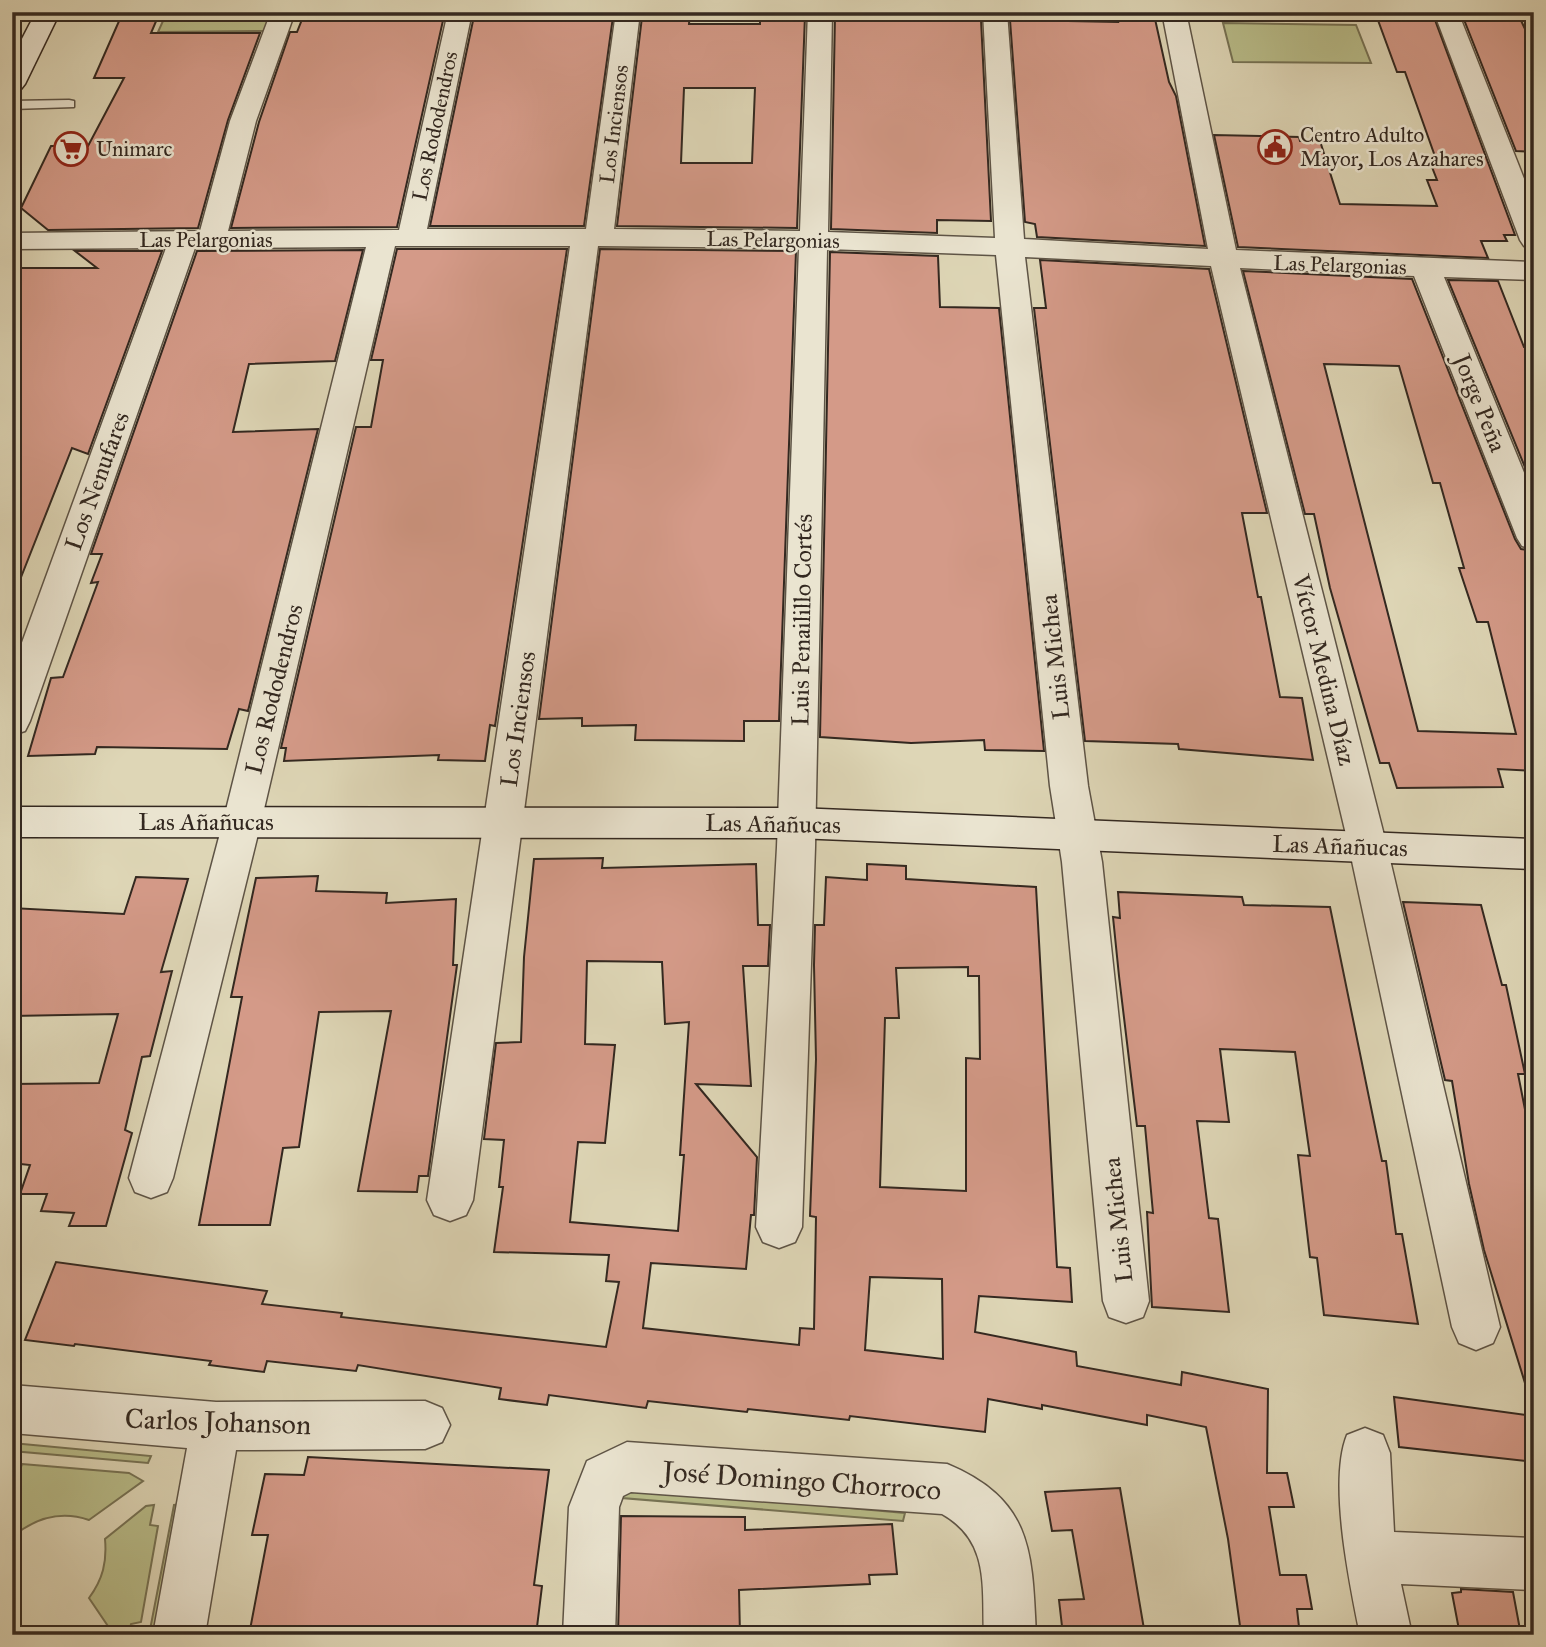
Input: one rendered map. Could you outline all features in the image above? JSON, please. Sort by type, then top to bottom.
[{"type":"street","points":[[12,84],[48,12]]},
{"type":"street","name":"Los Nenufares","points":[[12,721],[197,241],[238,112],[283,12]]},
{"type":"street","name":"Los Rododendros","points":[[151,1178],[396,239],[460,12]]},
{"type":"street","name":"Los Inciensos","points":[[450,1200],[504,822],[628,12]]},
{"type":"street","name":"Luis Penailillo Cortés","points":[[779,1227],[797,823],[820,12]]},
{"type":"street","name":"Luis Michea","points":[[995,12],[1010,249],[1077,835],[1126,1301]]},
{"type":"street","name":"Víctor Medina Díaz","points":[[1174,12],[1224,260],[1368,847],[1476,1327]]},
{"type":"street","points":[[1446,12],[1534,240]]},
{"type":"street","name":"Las Pelargonias","points":[[12,241],[592,237],[812,240],[1426,269],[1534,271]]},
{"type":"street","name":"Jorge Peña","points":[[1426,269],[1534,538]]},
{"type":"street","name":"Las Añañucas","points":[[12,822],[797,823],[1534,854]]},
{"type":"street","name":"Carlos Johanson","points":[[12,1409],[216,1426],[425,1425]]},
{"type":"street","points":[[179,1635],[216,1426]]},
{"type":"street","points":[[1366,1453],[1370,1557],[1386,1635]]},
{"type":"street","name":"José Domingo Chorroco","points":[[589,1635],[594,1507],[605,1479],[628,1466],[947,1489],[970,1499],[988,1516],[1000,1536],[1006,1559],[1010,1635]]},
{"type":"street","points":[[1370,1557],[1534,1564]]},
{"type":"lane","points":[[12,105],[69,104]]},
{"type":"green space","points":[[167,12],[274,12],[266,31],[158,32]]},
{"type":"green space","points":[[1223,23],[1356,25],[1371,63],[1233,62]]},
{"type":"green space","points":[[12,1443],[151,1456],[148,1463],[12,1451]]},
{"type":"green space","points":[[22,1464],[129,1473],[143,1481],[89,1520],[68,1516],[48,1518],[30,1525],[12,1537],[12,1494]]},
{"type":"green space","points":[[626,1488],[905,1513],[903,1521],[622,1498]]},
{"type":"green space","points":[[184,1504],[162,1635],[149,1635],[174,1505]]},
{"type":"green space","points":[[154,1505],[150,1525],[158,1526],[141,1622],[131,1624],[129,1635],[114,1635],[89,1598],[103,1570],[105,1539],[146,1506]]},
{"type":"building","points":[[123,12],[160,12],[151,33],[260,33],[228,120],[198,228],[48,230],[21,208],[51,146],[88,146],[124,78],[94,78]]},
{"type":"building","points":[[305,12],[436,12],[435,17],[444,16],[397,227],[231,228],[259,122],[290,32],[297,32]]},
{"type":"building","points":[[650,12],[690,12],[689,24],[760,24],[760,15],[805,15],[797,228],[617,226],[642,17],[649,17]],"holes":[[[684,88],[755,88],[752,163],[681,163]]]},
{"type":"building","points":[[842,12],[981,20],[991,221],[937,220],[937,233],[831,229],[835,15],[842,15]]},
{"type":"building","points":[[1375,12],[1432,12],[1515,235],[1504,235],[1507,241],[1481,241],[1488,258],[1238,247],[1214,135],[1299,137],[1300,141],[1320,141],[1340,204],[1437,206],[1427,180],[1437,180],[1430,162],[1437,162],[1405,72],[1397,72]]},
{"type":"building","points":[[1461,12],[1517,12],[1534,48],[1534,152],[1516,151]]},
{"type":"building","points":[[474,16],[613,17],[584,226],[430,226]]},
{"type":"building","points":[[1117,19],[1155,19],[1169,82],[1176,96],[1205,246],[1037,237],[1035,224],[1025,222],[1010,20],[1118,22]]},
{"type":"building","points":[[397,249],[567,249],[495,726],[490,725],[485,761],[438,760],[439,755],[284,761],[286,748],[281,748],[356,427],[371,427],[383,360],[371,360]]},
{"type":"building","points":[[600,249],[796,251],[779,721],[744,721],[744,741],[635,740],[636,725],[582,726],[582,718],[539,719]]},
{"type":"building","points":[[363,250],[335,361],[249,364],[233,432],[318,429],[248,711],[239,709],[227,749],[97,747],[95,754],[28,756],[51,678],[63,677],[98,582],[91,583],[102,554],[91,554],[197,251]]},
{"type":"building","points":[[75,251],[162,251],[88,454],[72,448],[14,595],[12,268],[97,268]]},
{"type":"building","points":[[830,252],[938,256],[940,307],[999,308],[1044,751],[985,750],[984,740],[911,743],[820,737]]},
{"type":"building","points":[[1040,260],[1209,269],[1267,513],[1242,513],[1258,597],[1261,597],[1280,697],[1302,698],[1313,760],[1179,749],[1178,744],[1085,741],[1034,308],[1046,308]]},
{"type":"building","points":[[1243,271],[1412,279],[1515,539],[1521,549],[1534,551],[1534,771],[1498,769],[1503,787],[1397,788],[1389,763],[1380,763],[1330,588],[1314,514],[1305,514]],"holes":[[[1324,364],[1399,366],[1433,483],[1440,483],[1464,568],[1459,568],[1477,622],[1488,622],[1516,734],[1418,731]]]},
{"type":"building","points":[[1448,280],[1498,281],[1524,347],[1534,347],[1534,489]]},
{"type":"building","points":[[603,858],[602,868],[756,864],[758,925],[770,925],[768,966],[743,966],[751,1086],[696,1084],[757,1157],[754,1215],[751,1215],[746,1269],[651,1263],[643,1328],[799,1345],[800,1328],[814,1329],[816,1217],[810,1216],[816,1059],[815,925],[824,925],[826,877],[867,880],[867,864],[906,866],[906,879],[1036,887],[1057,1267],[1070,1268],[1072,1302],[979,1296],[975,1332],[1076,1352],[1077,1366],[1181,1385],[1182,1372],[1268,1389],[1267,1473],[1287,1473],[1294,1507],[1269,1507],[1280,1575],[1306,1575],[1312,1609],[1297,1609],[1299,1627],[1240,1626],[1228,1539],[1206,1427],[1147,1415],[1147,1425],[1042,1405],[1042,1409],[988,1399],[985,1432],[850,1416],[849,1420],[648,1401],[646,1408],[549,1395],[547,1405],[499,1399],[501,1388],[358,1365],[356,1371],[267,1361],[264,1372],[209,1365],[211,1361],[25,1340],[56,1262],[267,1291],[262,1304],[342,1313],[341,1317],[606,1347],[619,1282],[606,1281],[609,1255],[494,1252],[503,1187],[499,1187],[504,1140],[484,1139],[496,1043],[521,1042],[524,957],[534,859]],"holes":[[[587,961],[662,962],[665,1024],[689,1022],[678,1231],[570,1222],[578,1142],[605,1143],[615,1045],[585,1044]],[[968,967],[968,976],[979,976],[980,1059],[966,1058],[966,1191],[880,1187],[885,1018],[899,1018],[896,968]],[[870,1277],[942,1279],[943,1359],[865,1350]]]},
{"type":"building","points":[[318,876],[316,891],[387,893],[386,903],[456,899],[453,965],[457,965],[428,1176],[419,1176],[417,1192],[358,1191],[391,1011],[319,1012],[299,1147],[283,1148],[270,1225],[199,1225],[242,997],[231,997],[256,878]]},
{"type":"building","points":[[136,877],[188,879],[161,972],[172,971],[150,1056],[142,1057],[125,1130],[132,1133],[106,1226],[69,1226],[74,1213],[41,1211],[47,1194],[20,1194],[30,1165],[12,1163],[12,1084],[99,1083],[118,1014],[12,1016],[12,908],[124,914]]},
{"type":"building","points":[[1118,892],[1242,897],[1244,905],[1330,907],[1382,1161],[1386,1161],[1396,1234],[1402,1234],[1418,1324],[1324,1315],[1317,1258],[1310,1257],[1298,1155],[1310,1156],[1295,1052],[1220,1049],[1229,1122],[1197,1121],[1209,1218],[1218,1219],[1229,1312],[1152,1307],[1147,1212],[1153,1213],[1145,1126],[1137,1126],[1119,976],[1113,917],[1120,918]]},
{"type":"building","points":[[1403,902],[1481,905],[1502,985],[1506,985],[1525,1074],[1518,1074],[1534,1155],[1534,1381],[1525,1383],[1484,1250],[1469,1184],[1452,1081],[1445,1080]]},
{"type":"building","points":[[1394,1397],[1534,1416],[1534,1462],[1399,1447]]},
{"type":"building","points":[[308,1457],[549,1470],[534,1585],[542,1586],[536,1635],[249,1635],[268,1535],[252,1535],[265,1474],[304,1475]]},
{"type":"building","points":[[1120,1488],[1145,1635],[1063,1635],[1059,1600],[1084,1599],[1072,1530],[1052,1531],[1045,1492]]},
{"type":"building","points":[[621,1516],[745,1517],[745,1530],[892,1524],[897,1574],[869,1575],[870,1584],[739,1590],[740,1635],[618,1635]]},
{"type":"building","points":[[1461,1589],[1513,1592],[1521,1635],[1460,1635],[1452,1593],[1461,1592]]},
{"type":"place","name":"Centro Adulto Mayor, Los Azahares","points":[[1275,147]]},
{"type":"place","name":"Unimarc","points":[[71,149]]}]
